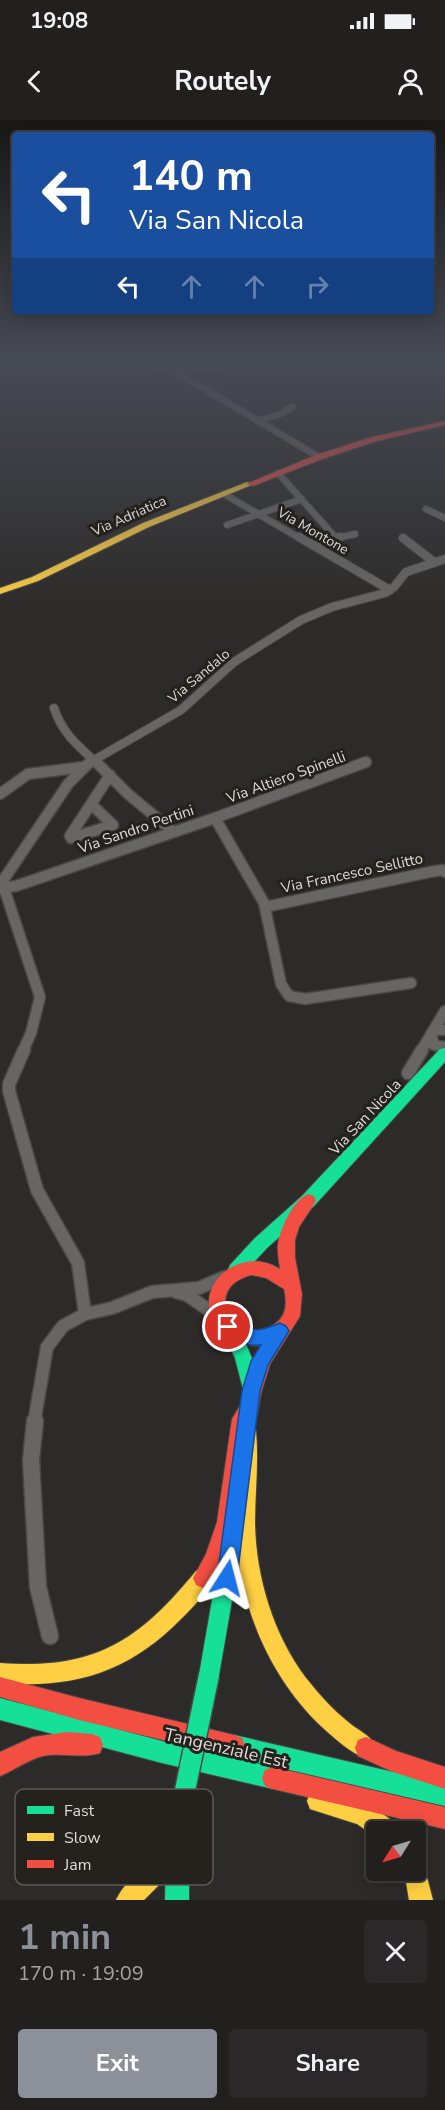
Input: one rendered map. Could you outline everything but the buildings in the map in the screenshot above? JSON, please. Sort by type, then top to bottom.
[{"type":"main road","name":"Via Adriatica","points":[[0,591],[35,579],[146,525],[319,456],[348,447]]},
{"type":"main road","name":"Via San Nicola","points":[[280,1331],[295,1314],[295,1295],[290,1284],[286,1257],[287,1239],[296,1218],[308,1202],[445,1053]]},
{"type":"main road","name":"Via San Nicola","points":[[225,1323],[218,1307],[218,1296],[232,1273],[261,1243],[308,1202]]},
{"type":"main road","name":"Via San Nicola","points":[[232,1273],[262,1267],[274,1270],[290,1284]]},
{"type":"main road","points":[[225,1323],[241,1335],[251,1338],[269,1337],[280,1331]]},
{"type":"main road","points":[[225,1323],[243,1357],[251,1391]]},
{"type":"main road","points":[[185,1789],[224,1598],[251,1391],[260,1361],[280,1331]]},
{"type":"main road","points":[[0,1673],[56,1675],[82,1671],[118,1656],[138,1644],[165,1622],[205,1575],[216,1555],[228,1504],[241,1419],[249,1408]]},
{"type":"main road","points":[[247,1431],[251,1456],[246,1534],[247,1559],[260,1612],[285,1666],[302,1689],[343,1733],[392,1762],[445,1778]]},
{"type":"main road","name":"Tangenziale Est","points":[[0,1687],[90,1711],[445,1795]]},
{"type":"main road","name":"Tangenziale Est","points":[[0,1709],[162,1752],[445,1818]]},
{"type":"main road","points":[[0,1765],[16,1752],[41,1742],[66,1741],[147,1754],[162,1752]]},
{"type":"main road","points":[[234,1768],[256,1781],[362,1815],[372,1821]]},
{"type":"main road","points":[[417,1881],[421,1900]]},
{"type":"main road","points":[[128,1900],[144,1885]]},
{"type":"main road","points":[[140,1900],[149,1885]]},
{"type":"main road","points":[[177,1885],[177,1900]]},
{"type":"street","points":[[304,447],[319,456]]},
{"type":"street","points":[[278,473],[336,538]]},
{"type":"street","name":"Via Montone","points":[[224,494],[390,590]]},
{"type":"street","points":[[227,525],[302,499]]},
{"type":"street","points":[[426,509],[445,518]]},
{"type":"street","points":[[311,543],[355,534]]},
{"type":"street","points":[[403,538],[434,562]]},
{"type":"street","name":"Via Sandalo","points":[[2,888],[4,879],[68,784],[93,759],[181,710],[234,662],[301,620],[321,610],[390,590],[406,572],[445,559]]},
{"type":"street","points":[[54,708],[55,717],[67,736],[128,794],[174,832]]},
{"type":"street","name":"Via Altiero Spinelli","points":[[214,818],[366,762]]},
{"type":"street","points":[[0,794],[28,774],[83,767]]},
{"type":"street","points":[[91,804],[113,825],[71,838],[70,836],[110,775]]},
{"type":"street","name":"Via Sandro Pertini","points":[[2,888],[16,886],[214,818],[266,907],[281,984],[289,996],[305,999],[411,983]]},
{"type":"street","name":"Via Francesco Sellitto","points":[[266,907],[430,872],[442,870],[445,872]]},
{"type":"street","points":[[2,888],[40,997],[31,1033],[9,1084],[9,1091],[37,1190],[78,1263],[85,1314]]},
{"type":"street","name":"Via San Nicola","points":[[408,1073],[445,1011]]},
{"type":"street","points":[[445,1030],[436,1030],[431,1034],[430,1040],[434,1044],[445,1047]]},
{"type":"street","name":"Via San Nicola","points":[[50,1636],[38,1587],[31,1460],[35,1417],[47,1347],[63,1326],[85,1314],[112,1308],[164,1289],[199,1288],[232,1273]]},
{"type":"street","points":[[164,1289],[187,1295],[225,1323]]},
{"type":"traffic: fast","points":[[236,1270],[261,1243],[308,1201],[445,1053]]},
{"type":"traffic: fast","points":[[229,1328],[243,1357],[250,1387]]},
{"type":"traffic: fast","points":[[209,1675],[234,1531]]},
{"type":"traffic: fast","points":[[185,1789],[209,1675]]},
{"type":"traffic: fast","points":[[0,1709],[162,1752],[273,1778]]},
{"type":"traffic: fast","points":[[234,1746],[445,1795]]},
{"type":"traffic: fast","points":[[177,1885],[177,1900]]},
{"type":"traffic: slow","points":[[0,591],[35,579],[146,525],[250,484]]},
{"type":"traffic: slow","points":[[247,1431],[246,1537],[257,1599],[267,1629],[280,1657],[297,1684],[317,1708],[366,1748]]},
{"type":"traffic: slow","points":[[0,1673],[32,1676],[61,1673],[89,1667],[115,1657],[162,1624],[203,1578]]},
{"type":"traffic: slow","points":[[318,1801],[362,1815],[372,1821]]},
{"type":"traffic: slow","points":[[417,1881],[421,1900]]},
{"type":"traffic: slow","points":[[128,1900],[143,1885]]},
{"type":"traffic: jam","points":[[250,484],[350,447]]},
{"type":"traffic: jam","points":[[290,1284],[270,1271],[251,1268],[236,1272],[224,1282],[218,1295],[217,1309],[224,1323],[239,1334],[248,1337],[271,1336],[286,1326],[292,1316],[294,1305],[294,1294],[286,1258],[288,1234],[308,1201]]},
{"type":"traffic: jam","points":[[248,1416],[258,1371],[280,1331]]},
{"type":"traffic: jam","points":[[203,1578],[213,1560],[227,1522],[241,1419],[249,1408]]},
{"type":"traffic: jam","points":[[0,1687],[79,1709],[234,1746]]},
{"type":"traffic: jam","points":[[0,1765],[22,1752],[44,1745],[67,1743],[92,1745]]},
{"type":"traffic: jam","points":[[366,1748],[393,1761],[445,1778]]},
{"type":"traffic: jam","points":[[273,1778],[445,1818]]},
{"type":"route","points":[[227,1578],[251,1391],[260,1361],[280,1331],[269,1337],[251,1338],[228,1327]]}]
